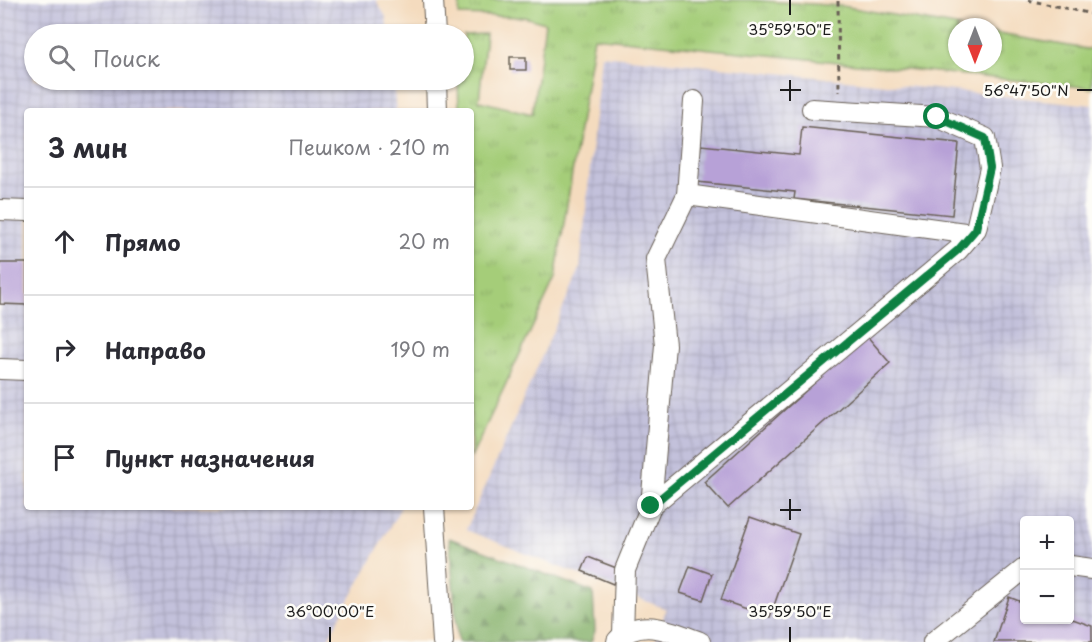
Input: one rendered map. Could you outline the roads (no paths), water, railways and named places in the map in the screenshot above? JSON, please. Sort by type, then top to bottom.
[{"type":"lane","points":[[434,0],[435,24]]},
{"type":"lane","points":[[436,90],[437,108]]},
{"type":"lane","points":[[694,101],[687,195],[656,259],[665,345],[651,506],[625,570],[620,638],[646,627],[660,627],[695,641]]},
{"type":"lane","points":[[651,506],[958,250],[976,229],[990,168],[985,138],[937,117],[812,109]]},
{"type":"lane","points":[[687,195],[972,234]]},
{"type":"lane","points":[[0,210],[24,211]]},
{"type":"lane","points":[[0,369],[24,370]]},
{"type":"lane","points":[[434,510],[443,642]]},
{"type":"lane","points":[[1074,567],[1092,569]]},
{"type":"lane","points":[[933,642],[1023,570]]}]
